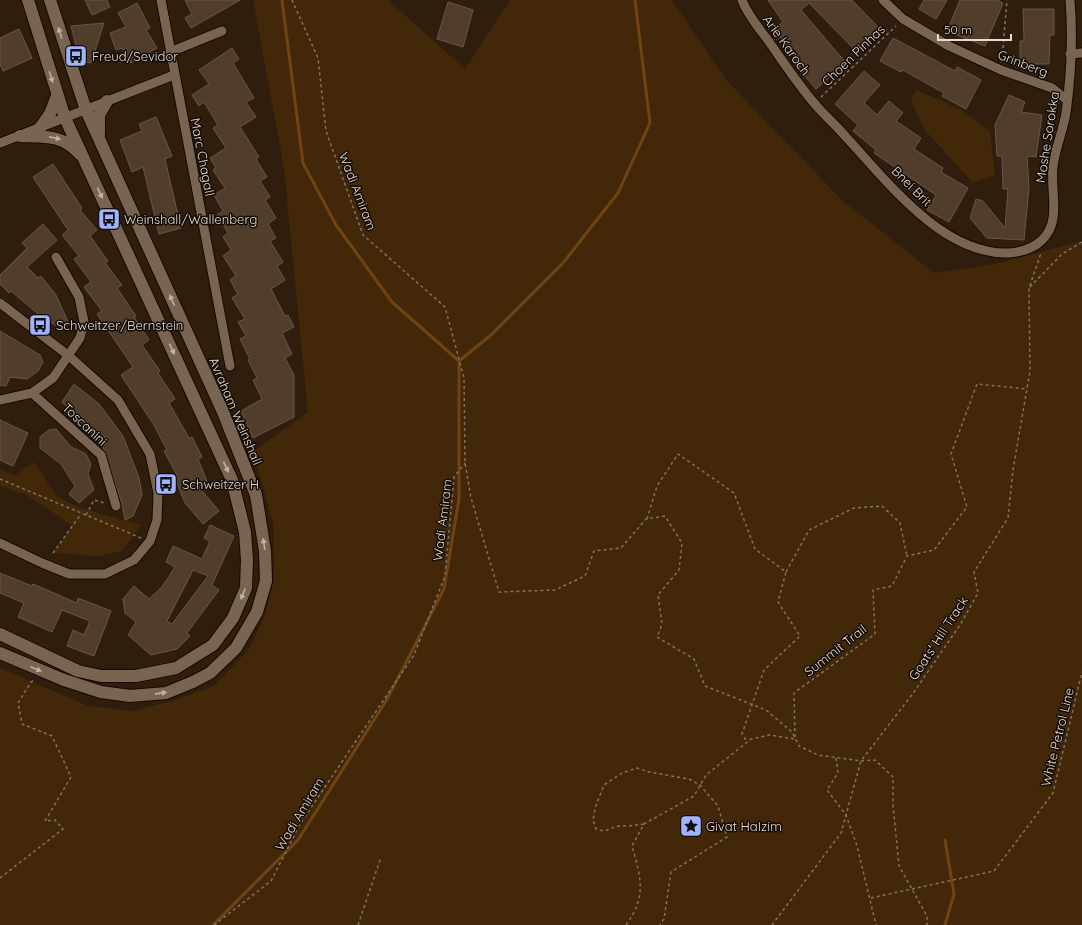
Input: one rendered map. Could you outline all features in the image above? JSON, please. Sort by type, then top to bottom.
[{"type":"main road","points":[[0,634],[78,671],[101,676],[136,676],[176,668],[213,645],[233,618],[246,588],[247,560],[245,532],[232,480],[65,118],[28,0]]},
{"type":"main road","name":"Avraham Weinshall","points":[[0,653],[47,673],[102,692],[130,696],[166,692],[193,682],[210,673],[236,648],[257,612],[266,581],[265,551],[256,496],[223,412],[86,110],[50,0]]},
{"type":"main road","points":[[40,128],[50,114],[57,96]]},
{"type":"main road","points":[[100,139],[99,115],[107,101]]},
{"type":"main road","points":[[20,136],[58,138],[73,147],[83,158]]},
{"type":"street","name":"Marc Chagall","points":[[161,0],[230,366]]},
{"type":"street","name":"Arie Karoch","points":[[742,0],[779,58],[815,103]]},
{"type":"street","name":"Grinberg","points":[[883,0],[903,19],[949,46],[1001,70],[1052,88],[1067,100]]},
{"type":"street","name":"Moshe Sorokka","points":[[1012,253],[1030,248],[1046,236],[1050,230],[1054,218],[1052,169],[1066,114],[1072,27],[1070,0]]},
{"type":"street","points":[[170,52],[222,31]]},
{"type":"street","points":[[1070,54],[1082,53]]},
{"type":"street","points":[[0,143],[174,75]]},
{"type":"street","name":"Grinberg","points":[[1052,88],[1068,84]]},
{"type":"street","name":"Bnei Brit","points":[[815,103],[908,203],[932,223],[973,247],[995,252],[1012,253]]},
{"type":"street","points":[[0,400],[32,393],[53,378],[80,338],[84,322],[79,297],[56,257]]},
{"type":"street","points":[[0,303],[68,356],[118,400],[150,454],[158,493],[157,520],[150,541],[134,560],[105,574],[69,574],[42,564],[0,543]]},
{"type":"street","name":"Toscanini","points":[[32,393],[101,455],[116,506]]},
{"type":"path","name":"Wadi Amiram","points":[[214,925],[271,881],[300,824],[414,655],[445,576],[454,477],[465,463],[464,378],[445,307],[363,234],[326,131],[318,58],[292,0]]},
{"type":"path","points":[[1001,70],[1007,0]]},
{"type":"path","name":"Choen Pinhas","points":[[815,103],[903,19]]},
{"type":"path","name":"Goats' Hill Track","points":[[772,925],[841,833],[861,762],[914,692],[960,625],[978,593],[974,572],[1008,518],[1013,470],[1030,371],[1029,288],[1046,236]]},
{"type":"path","points":[[1029,288],[1062,254],[1082,242]]},
{"type":"path","points":[[748,742],[742,734],[764,670],[800,636],[778,602],[786,572],[809,530],[854,508],[882,506],[900,524],[908,556],[934,550],[966,507],[951,454],[978,384],[1027,389]]},
{"type":"path","points":[[465,463],[478,523],[499,592],[555,590],[585,576],[594,551],[621,548],[646,519],[657,486],[678,454],[734,493],[755,549],[786,572]]},
{"type":"path","points":[[0,479],[150,541]]},
{"type":"path","points":[[86,515],[94,500],[116,506]]},
{"type":"path","points":[[53,553],[81,513]]},
{"type":"path","points":[[646,519],[665,516],[682,543],[679,570],[658,595],[662,624],[657,638],[694,659],[705,686],[766,710],[792,732],[799,746],[818,755],[861,762],[876,760],[893,777],[893,804],[898,866],[927,916],[927,925]]},
{"type":"path","name":"Summit Trail","points":[[796,740],[794,693],[875,634],[873,590],[892,586],[908,556]]},
{"type":"path","name":"White Petrol Line","points":[[871,898],[994,871],[1053,793],[1082,672]]},
{"type":"path","points":[[0,878],[63,828],[55,820],[45,821],[71,777],[52,736],[22,724],[18,703],[31,682],[47,673]]},
{"type":"path","points":[[660,925],[664,919],[670,872],[727,837],[718,806],[700,785],[689,779],[648,772],[637,768],[609,780],[604,785],[595,808],[593,820],[596,829],[606,832],[620,826],[626,827],[644,824],[694,796],[700,785],[706,775],[751,739],[770,735],[796,740]]},
{"type":"path","points":[[836,758],[838,773],[827,790],[846,815],[857,846],[871,898],[876,925]]},
{"type":"path","points":[[630,925],[627,924],[640,898],[639,871],[632,846],[644,824]]},
{"type":"path","points":[[358,925],[381,857]]},
{"type":"shaded area","points":[[253,0],[388,0],[465,69],[510,0],[672,0],[726,80],[843,201],[934,273],[996,264],[1082,241],[1082,925],[0,925],[0,668],[88,706],[133,711],[172,701],[214,686],[249,649],[264,618],[274,580],[274,526],[253,452],[308,412],[284,168]]},
{"type":"shaded area","points":[[917,90],[963,111],[990,132],[995,175],[973,183],[924,129],[911,100]]},
{"type":"shaded area","points":[[34,462],[57,497],[81,508],[141,525],[122,551],[98,556],[53,553],[73,526],[25,494],[0,486],[0,470],[15,475]]},
{"type":"building","points":[[85,0],[107,0],[110,7],[92,15]]},
{"type":"building","points":[[185,0],[240,0],[191,28],[185,18],[192,14]]},
{"type":"building","points":[[768,0],[852,0],[879,28],[856,51],[809,3],[801,10],[846,63],[816,89],[792,61],[796,58],[774,29],[783,22]]},
{"type":"building","points":[[924,0],[947,0],[936,19],[919,9]]},
{"type":"building","points":[[960,0],[997,0],[1003,3],[985,46],[947,31]]},
{"type":"building","points":[[448,2],[473,10],[463,47],[437,39]]},
{"type":"building","points":[[137,3],[150,28],[146,30],[157,48],[131,63],[122,48],[116,50],[110,33],[126,27],[118,13]]},
{"type":"building","points":[[1023,9],[1054,9],[1054,35],[1050,35],[1049,64],[1020,64],[1020,41],[1024,41]]},
{"type":"building","points":[[104,23],[91,63],[80,61],[71,26]]},
{"type":"building","points":[[19,29],[32,58],[3,71],[0,64],[0,38]]},
{"type":"building","points":[[893,38],[955,71],[957,67],[981,80],[966,109],[942,96],[944,93],[903,70],[901,72],[880,61]]},
{"type":"building","points":[[232,48],[239,59],[233,63],[254,98],[246,102],[256,117],[240,127],[259,157],[256,159],[267,177],[260,181],[270,197],[265,200],[276,218],[268,224],[276,238],[270,241],[283,262],[277,266],[285,280],[271,289],[285,316],[288,315],[294,327],[282,333],[292,354],[285,358],[294,375],[294,417],[253,438],[241,411],[262,399],[253,380],[257,378],[240,339],[246,336],[238,322],[245,319],[232,298],[238,294],[230,280],[236,276],[223,256],[231,250],[223,237],[228,233],[217,215],[223,211],[214,195],[225,188],[213,170],[216,168],[210,158],[226,148],[213,128],[218,125],[204,102],[199,106],[192,95],[209,84],[199,70]]},
{"type":"building","points":[[864,71],[880,85],[864,103],[877,115],[889,101],[903,113],[896,121],[921,138],[914,149],[943,168],[941,172],[968,188],[949,222],[927,210],[936,195],[874,153],[876,150],[853,131],[858,125],[835,104]]},
{"type":"building","points":[[1009,95],[1025,102],[1021,112],[1042,115],[1036,157],[1027,156],[1029,188],[1024,240],[987,238],[970,218],[976,199],[983,201],[1005,228],[1008,189],[1003,189],[1002,156],[997,156],[995,125]]},
{"type":"building","points":[[156,117],[172,156],[165,159],[181,228],[159,234],[143,167],[132,172],[120,140],[142,131],[139,124]]},
{"type":"building","points":[[53,164],[82,208],[80,210],[97,230],[90,236],[108,261],[105,263],[122,285],[117,288],[136,316],[134,317],[149,340],[142,345],[160,371],[158,373],[175,399],[169,403],[189,438],[192,437],[202,457],[198,459],[208,484],[199,487],[219,511],[203,524],[185,503],[175,478],[178,477],[164,451],[167,450],[154,425],[121,375],[133,367],[97,314],[102,311],[84,287],[91,282],[74,259],[79,256],[62,235],[68,230],[33,177]]},
{"type":"building","points":[[43,224],[57,240],[27,267],[38,278],[41,276],[56,295],[69,324],[61,329],[38,314],[11,291],[9,293],[0,284],[0,275],[27,248],[22,243]]},
{"type":"building","points":[[0,331],[40,355],[43,362],[38,371],[27,379],[10,377],[6,386],[0,385]]},
{"type":"building","points":[[74,384],[99,404],[123,436],[139,478],[142,495],[133,516],[125,520],[122,504],[102,444],[62,402]]},
{"type":"building","points":[[0,420],[28,433],[13,466],[0,460]]},
{"type":"building","points":[[56,429],[71,447],[86,454],[91,464],[88,474],[94,490],[79,503],[69,494],[75,486],[61,464],[40,448],[40,437],[49,430]]},
{"type":"building","points":[[210,525],[234,536],[212,585],[219,590],[187,633],[190,636],[177,649],[151,655],[128,635],[136,622],[125,613],[123,599],[134,586],[149,599],[162,587],[175,567],[166,562],[173,546],[202,559],[210,541],[204,538]],"holes":[[[193,570],[208,576],[172,624],[167,621]]]},
{"type":"building","points":[[0,573],[32,586],[33,584],[77,603],[78,598],[111,611],[94,656],[67,646],[73,630],[84,635],[90,621],[62,610],[52,632],[18,617],[24,603],[0,593]]},
{"type":"waterway","points":[[213,925],[298,840],[386,701],[444,589],[459,499],[459,361],[392,302],[336,225],[303,163],[282,0]]},
{"type":"waterway","points":[[459,361],[491,335],[563,263],[618,193],[650,123],[635,0]]},
{"type":"waterway","points":[[945,840],[954,894],[945,925]]},
{"type":"place","name":"Freud/Sevidor","points":[[76,56]]},
{"type":"place","name":"Weinshall/Wallenberg","points":[[109,219]]},
{"type":"place","name":"Schweitzer/Bernstein","points":[[40,325]]},
{"type":"place","name":"Schweitzer H","points":[[166,484]]},
{"type":"place","name":"Givat HaIzim","points":[[691,826]]}]
